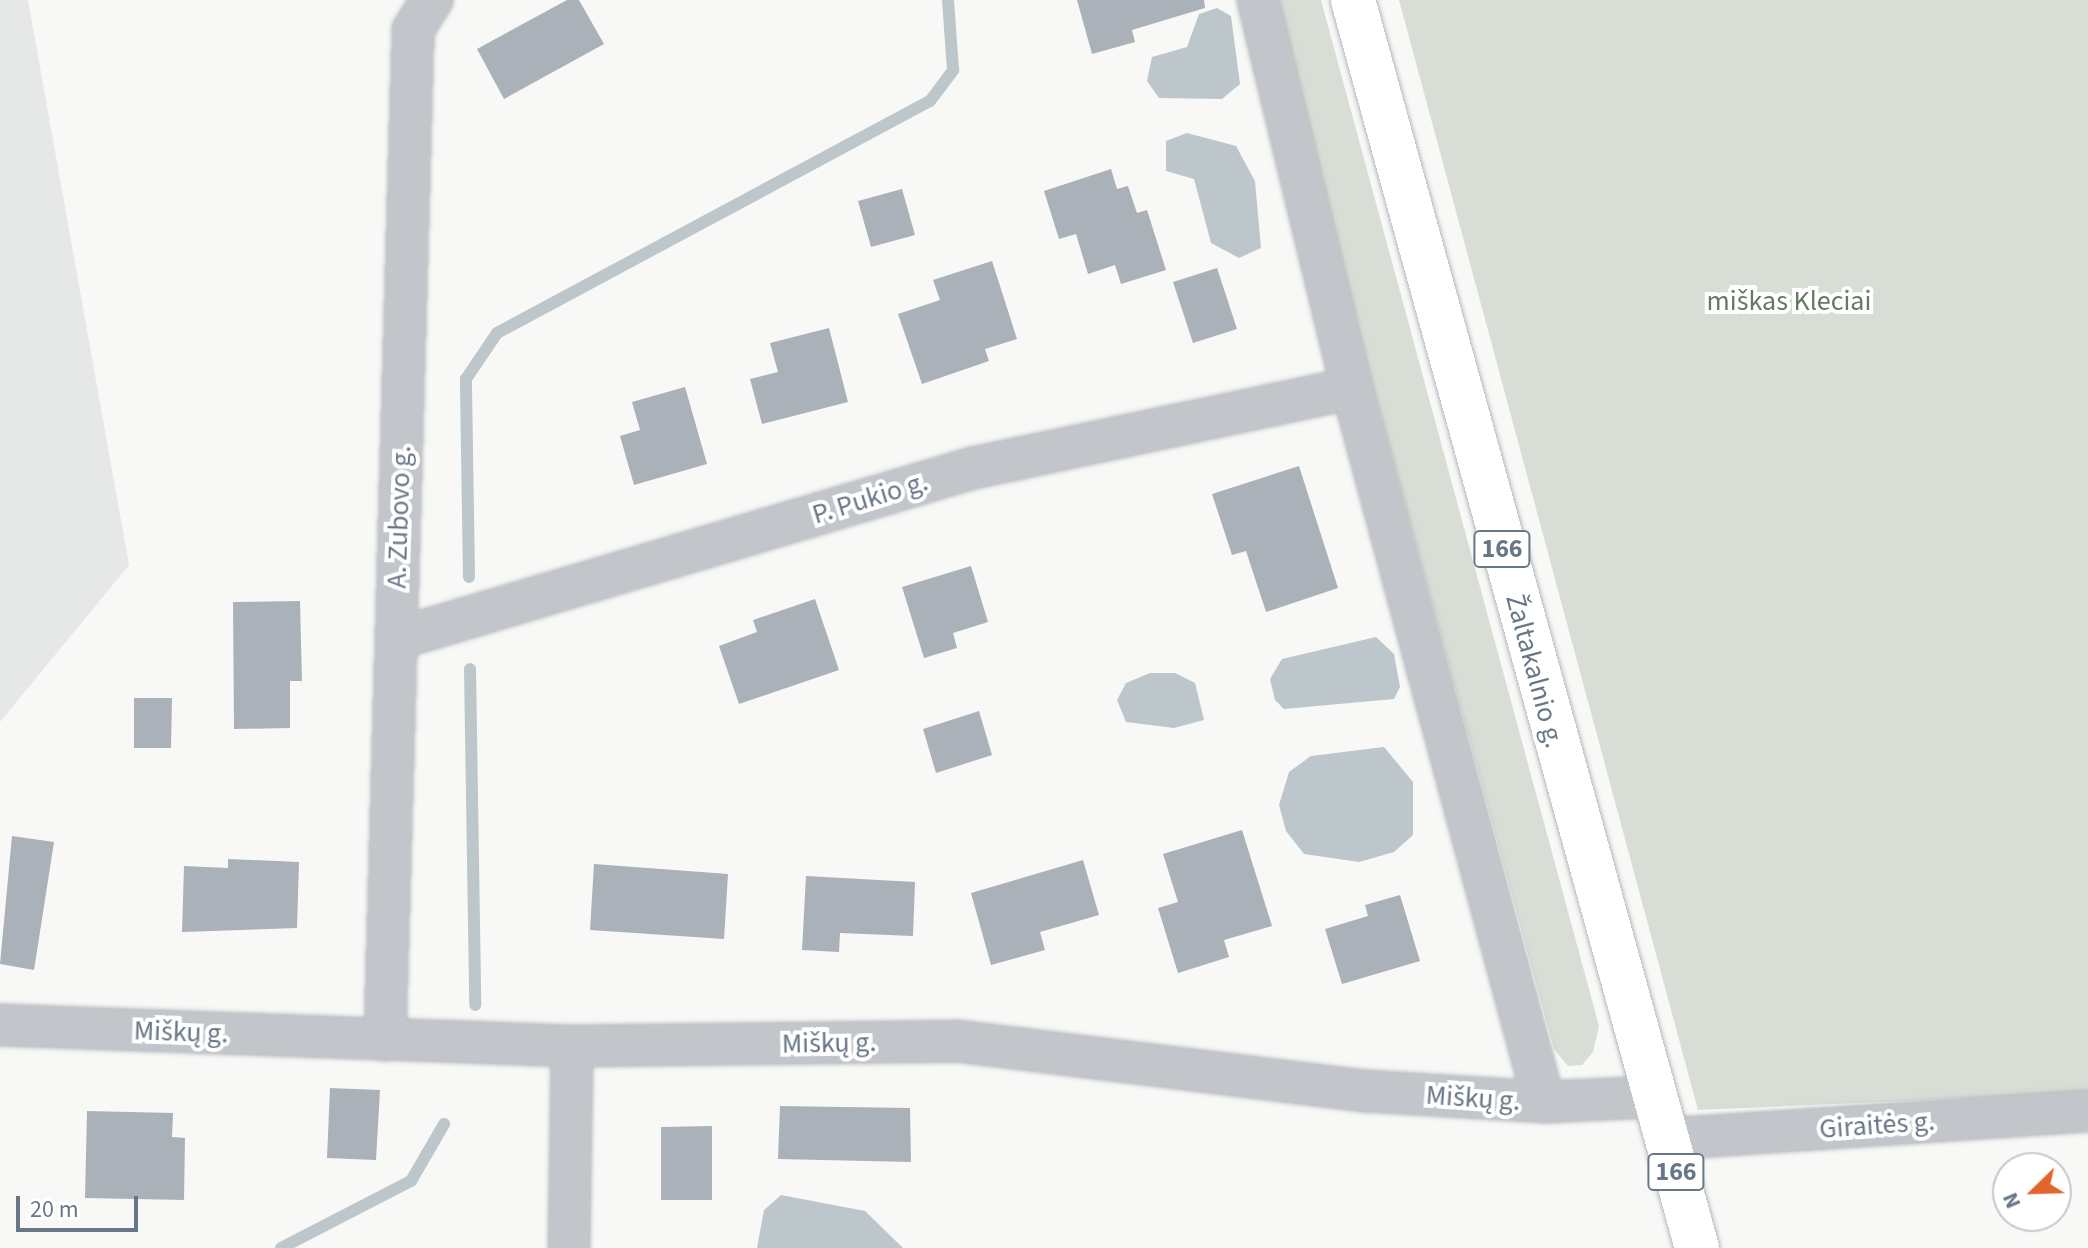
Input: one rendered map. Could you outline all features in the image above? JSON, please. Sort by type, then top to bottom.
[{"type":"main road","name":"Žaltakalnio g.","points":[[1353,0],[1697,1248]]},
{"type":"street","name":"A. Zubovo g.","points":[[385,1040],[413,30],[432,0]]},
{"type":"street","points":[[1258,0],[1352,388],[1544,1102]]},
{"type":"street","name":"P. Pukio g.","points":[[396,639],[973,468],[1352,388]]},
{"type":"street","name":"Miškų g.","points":[[0,1025],[572,1046],[957,1041],[1366,1091],[1544,1102],[1654,1097]]},
{"type":"street","points":[[569,1248],[572,1046]]},
{"type":"street","name":"Giraitės g.","points":[[1666,1139],[2088,1111]]},
{"type":"shaded area","points":[[0,0],[28,0],[129,565],[0,722]]},
{"type":"shaded area","points":[[1217,8],[1231,16],[1240,84],[1222,99],[1159,98],[1147,81],[1152,57],[1187,47],[1199,14]]},
{"type":"shaded area","points":[[1187,133],[1236,146],[1255,181],[1261,248],[1239,258],[1211,243],[1194,179],[1166,171],[1166,141]]},
{"type":"shaded area","points":[[1376,637],[1394,654],[1400,687],[1394,699],[1284,709],[1275,700],[1270,679],[1282,659]]},
{"type":"shaded area","points":[[1150,673],[1175,673],[1195,683],[1204,720],[1174,728],[1126,722],[1117,700],[1126,683]]},
{"type":"shaded area","points":[[1384,747],[1413,782],[1413,835],[1394,852],[1359,862],[1304,854],[1286,831],[1279,805],[1289,772],[1311,756]]},
{"type":"shaded area","points":[[781,1195],[865,1211],[903,1248],[757,1248],[764,1210]]},
{"type":"green space","points":[[1279,0],[1321,0],[1599,1026],[1593,1052],[1582,1065],[1568,1066],[1554,1049],[1370,376]]},
{"type":"green space","name":"miškas Kleciai","points":[[1399,0],[2088,0],[2088,1093],[1698,1110]]},
{"type":"building","points":[[567,0],[579,0],[604,44],[504,99],[477,49]]},
{"type":"building","points":[[1077,0],[1204,0],[1205,8],[1132,30],[1135,42],[1092,54]]},
{"type":"building","points":[[1111,169],[1117,189],[1128,186],[1137,213],[1147,210],[1166,270],[1121,284],[1115,265],[1088,274],[1076,234],[1059,239],[1044,191]]},
{"type":"building","points":[[902,189],[915,235],[871,247],[858,201]]},
{"type":"building","points":[[992,261],[1017,339],[985,349],[989,361],[922,384],[898,314],[940,300],[933,280]]},
{"type":"building","points":[[1217,268],[1237,329],[1193,343],[1173,282]]},
{"type":"building","points":[[829,328],[848,402],[762,424],[750,379],[778,372],[770,343]]},
{"type":"building","points":[[685,387],[707,464],[634,485],[620,436],[640,430],[632,402]]},
{"type":"building","points":[[1299,466],[1338,588],[1266,612],[1246,551],[1232,555],[1212,494]]},
{"type":"building","points":[[971,566],[988,622],[953,633],[957,648],[924,658],[902,587]]},
{"type":"building","points":[[815,599],[839,670],[739,704],[719,646],[757,632],[753,620]]},
{"type":"building","points":[[300,601],[302,681],[290,681],[290,728],[234,729],[233,602]]},
{"type":"building","points":[[134,698],[172,698],[171,748],[134,748]]},
{"type":"building","points":[[979,711],[992,755],[936,773],[923,729]]},
{"type":"building","points":[[1242,830],[1272,926],[1224,940],[1229,957],[1178,973],[1158,908],[1178,902],[1163,854]]},
{"type":"building","points":[[12,836],[54,842],[34,970],[0,964]]},
{"type":"building","points":[[228,859],[299,862],[297,928],[182,932],[184,866],[228,868]]},
{"type":"building","points":[[1083,860],[1099,915],[1040,932],[1045,950],[991,965],[971,893]]},
{"type":"building","points":[[594,864],[728,874],[724,939],[590,930]]},
{"type":"building","points":[[806,876],[915,882],[913,936],[840,933],[839,952],[802,950]]},
{"type":"building","points":[[1400,895],[1420,961],[1342,984],[1325,929],[1368,916],[1365,905]]},
{"type":"building","points":[[330,1088],[380,1090],[376,1160],[327,1158]]},
{"type":"building","points":[[780,1106],[910,1108],[911,1162],[778,1159]]},
{"type":"building","points":[[87,1111],[173,1113],[172,1137],[185,1138],[184,1200],[85,1198]]},
{"type":"building","points":[[712,1126],[712,1200],[661,1200],[661,1127]]},
{"type":"waterway","points":[[469,577],[466,379],[497,333],[930,101],[953,70],[948,0]]},
{"type":"waterway","points":[[470,669],[475,1005]]},
{"type":"waterway","points":[[281,1248],[411,1181],[444,1124]]}]
